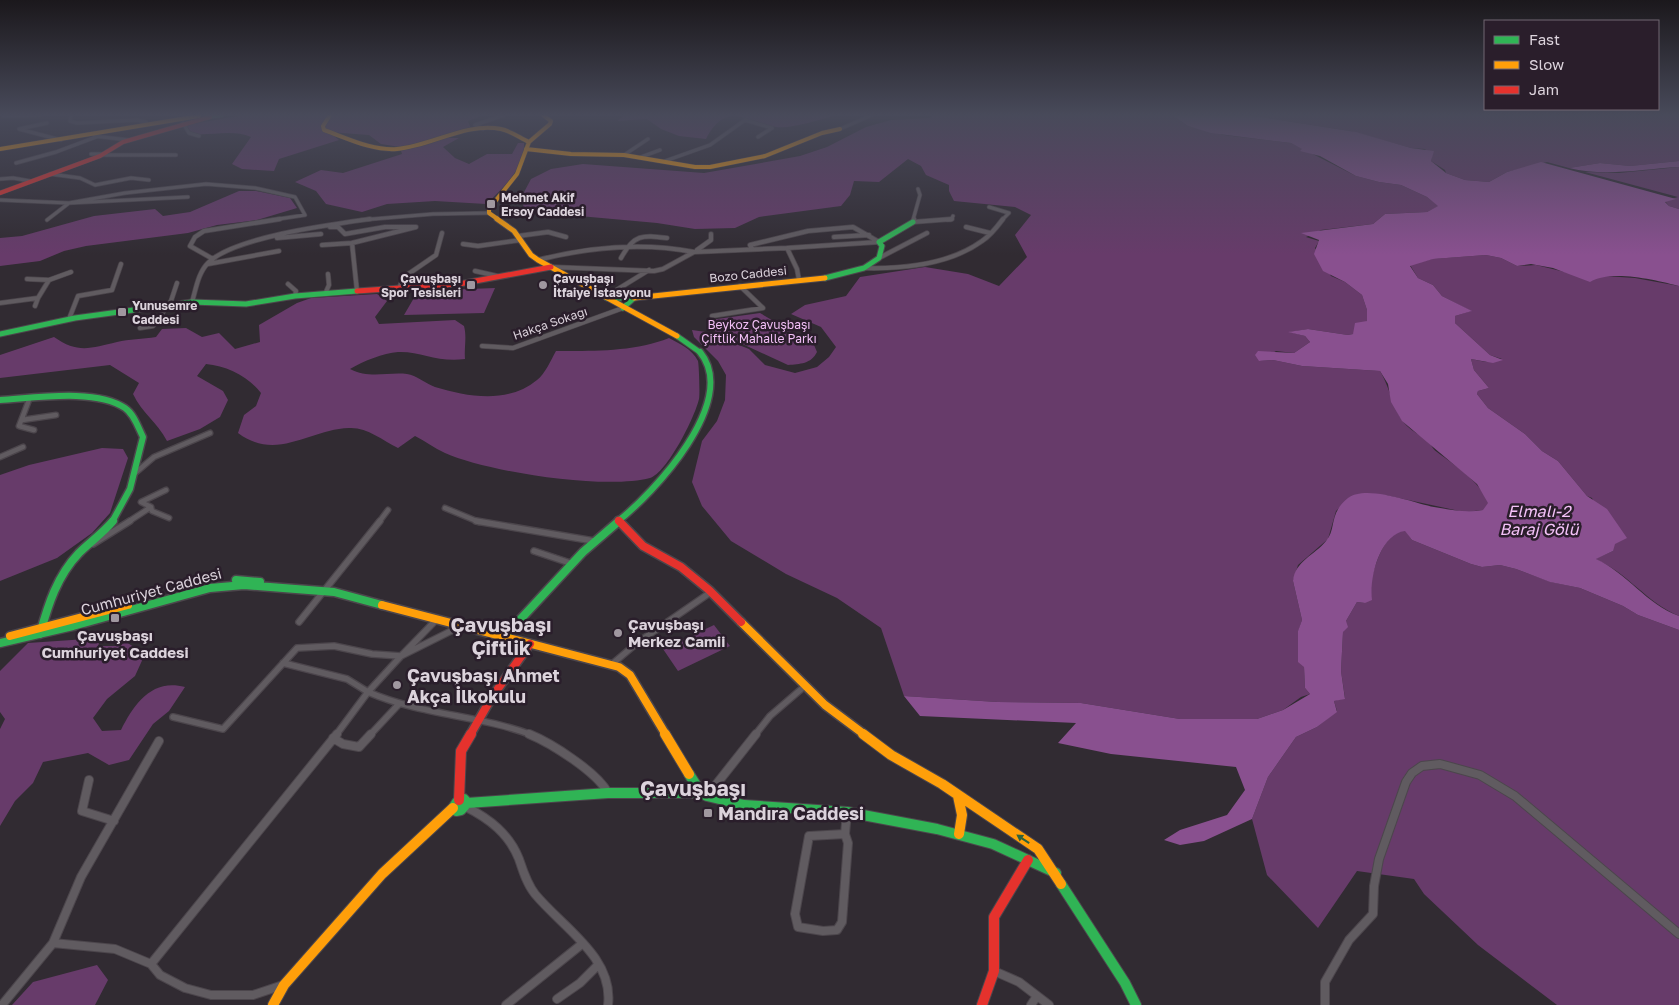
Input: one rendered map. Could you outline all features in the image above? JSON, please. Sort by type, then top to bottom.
[{"type":"street","points":[[16,163],[20,162]]},
{"type":"street","points":[[0,193],[82,162]]},
{"type":"street","points":[[489,213],[489,209],[517,174],[522,162]]},
{"type":"street","points":[[672,162],[710,167],[736,162]]},
{"type":"street","points":[[50,174],[80,178],[95,185],[111,180],[143,178],[149,180]]},
{"type":"street","points":[[0,179],[12,178],[30,181]]},
{"type":"street","points":[[47,220],[69,203],[125,193],[206,184],[255,188],[295,197],[303,208],[305,215],[204,232],[195,238],[190,246],[214,259]]},
{"type":"street","points":[[913,222],[920,194],[918,189]]},
{"type":"street","points":[[0,200],[69,203],[188,197]]},
{"type":"street","points":[[864,268],[941,261],[962,254],[983,241],[1009,213],[989,208]]},
{"type":"street","points":[[192,302],[199,278],[208,264],[227,251],[317,227],[402,216],[489,213],[506,224],[531,255],[538,260],[692,344],[703,356],[709,368],[705,410],[696,431],[670,468],[649,493],[594,541],[504,637]]},
{"type":"street","points":[[538,260],[587,250],[626,248],[694,252],[879,242],[913,222],[944,222],[951,220],[953,216]]},
{"type":"street","points":[[317,227],[338,227],[345,234],[385,227],[416,227],[352,243],[322,245]]},
{"type":"street","points":[[752,250],[750,245],[808,231],[853,227],[879,242],[882,246],[879,258]]},
{"type":"street","points":[[966,227],[990,233]]},
{"type":"street","points":[[463,244],[478,246],[540,232],[559,233],[566,237]]},
{"type":"street","points":[[398,288],[404,277],[436,255],[442,233]]},
{"type":"street","points":[[879,258],[927,233]]},
{"type":"street","points":[[268,239],[321,234]]},
{"type":"street","points":[[0,334],[68,319],[192,302],[246,304],[295,296],[460,284],[551,267],[662,269],[712,240],[711,234]]},
{"type":"street","points":[[621,258],[629,242],[640,235],[668,238]]},
{"type":"street","points":[[834,237],[869,235]]},
{"type":"street","points":[[352,243],[357,291]]},
{"type":"street","points":[[787,248],[797,269],[799,280]]},
{"type":"street","points":[[208,264],[279,251]]},
{"type":"street","name":"Bozo Caddesi","points":[[634,298],[833,277],[864,268],[879,258]]},
{"type":"street","points":[[68,319],[78,296],[112,290],[121,264]]},
{"type":"street","points":[[605,298],[649,270]]},
{"type":"street","points":[[475,271],[498,276]]},
{"type":"street","points":[[28,279],[49,280],[72,272]]},
{"type":"street","points":[[325,294],[329,285],[328,274]]},
{"type":"street","points":[[35,306],[49,280]]},
{"type":"street","points":[[140,328],[153,326],[166,305],[171,301],[177,283]]},
{"type":"street","points":[[288,284],[296,290],[295,296]]},
{"type":"street","points":[[712,316],[764,308],[740,286]]},
{"type":"street","points":[[0,303],[38,298]]},
{"type":"street","points":[[605,298],[634,298]]},
{"type":"street","points":[[614,303],[634,298]]},
{"type":"street","points":[[623,308],[634,298]]},
{"type":"street","name":"Hakça Sokağı","points":[[482,346],[513,348],[623,308]]},
{"type":"street","points":[[0,400],[82,398],[107,401],[122,406],[130,413],[143,437],[117,516],[103,532],[80,552],[59,578],[41,631]]},
{"type":"street","points":[[29,400],[19,426],[34,430]]},
{"type":"street","points":[[22,420],[56,415]]},
{"type":"street","points":[[131,478],[154,457],[210,433]]},
{"type":"street","points":[[0,457],[23,447]]},
{"type":"street","points":[[166,490],[159,494],[152,494],[141,502],[151,508],[152,511],[169,518]]},
{"type":"street","points":[[80,552],[127,525],[151,508]]},
{"type":"street","points":[[445,508],[482,523],[594,541]]},
{"type":"street","points":[[299,622],[388,510]]},
{"type":"street","points":[[618,520],[643,546],[681,567],[711,592],[825,705],[891,755],[956,794],[1038,849],[1125,983],[1136,1005]]},
{"type":"street","points":[[534,551],[573,564]]},
{"type":"street","name":"Cumhuriyet Caddesi","points":[[41,631],[210,588],[235,585],[277,586],[325,591],[619,667],[630,675],[704,795]]},
{"type":"street","points":[[612,665],[637,643],[711,592]]},
{"type":"street","points":[[151,964],[368,692],[437,619]]},
{"type":"street","points":[[173,717],[223,729],[297,648],[334,646],[372,654],[401,656],[461,626]]},
{"type":"street","points":[[0,639],[41,631]]},
{"type":"street","points":[[0,643],[41,631]]},
{"type":"street","points":[[459,800],[461,751],[477,722],[530,644]]},
{"type":"street","points":[[283,663],[347,679],[368,692],[399,704],[427,712],[508,728],[543,740],[604,785],[608,792]]},
{"type":"street","points":[[704,795],[770,716],[806,685]]},
{"type":"street","points":[[333,738],[343,744],[359,747],[399,704]]},
{"type":"street","points":[[2,1005],[53,943],[81,877],[158,742]]},
{"type":"street","points":[[1324,1005],[1325,982],[1349,940],[1373,914],[1373,882],[1390,822],[1415,770],[1429,764],[1440,763],[1486,777],[1525,804],[1679,934]]},
{"type":"street","points":[[89,780],[82,811],[88,816],[102,816],[114,821]]},
{"type":"street","points":[[453,808],[456,811],[461,810],[466,805],[608,792],[704,795],[769,807],[847,812],[959,834],[993,844],[1056,874]]},
{"type":"street","points":[[956,794],[961,803],[962,814],[959,834]]},
{"type":"street","points":[[273,1005],[284,985],[382,874],[453,808],[454,803],[459,800],[464,800],[466,805],[493,821],[515,850],[534,893],[582,944],[598,965],[606,979],[610,999],[608,1005]]},
{"type":"street","points":[[845,834],[809,836],[795,914],[798,927],[823,931],[838,930],[842,922],[848,843],[845,834],[847,812]]},
{"type":"street","points":[[982,1005],[994,971],[994,917],[1028,860]]},
{"type":"street","points":[[53,943],[115,949],[151,964],[160,975],[185,988],[212,995],[253,995],[284,985]]},
{"type":"street","points":[[506,1005],[582,944]]},
{"type":"street","points":[[557,999],[580,983],[598,965]]},
{"type":"street","points":[[994,971],[1019,982],[1049,1005]]},
{"type":"street","points":[[1031,1005],[1037,996]]},
{"type":"green space","points":[[233,162],[278,162],[274,171],[242,169],[232,164]]},
{"type":"green space","points":[[377,162],[464,162],[469,164],[473,162],[521,162],[512,177],[486,204],[435,201],[387,204],[362,212],[326,204],[316,191],[295,182],[321,170],[343,173]]},
{"type":"green space","points":[[767,162],[904,162],[879,182],[854,181],[850,195],[841,206],[759,217],[735,228],[695,229],[657,223],[524,211],[522,196],[531,179],[551,169],[583,164],[704,173]]},
{"type":"green space","points":[[913,162],[1328,162],[1356,176],[1401,185],[1427,197],[1439,206],[1427,212],[1385,214],[1373,224],[1321,230],[1306,237],[1319,241],[1315,248],[1331,276],[1345,282],[1362,295],[1367,310],[1367,321],[1353,334],[1348,335],[1308,329],[1290,332],[1305,336],[1310,342],[1294,353],[1276,351],[1259,361],[1273,360],[1302,366],[1380,371],[1402,420],[1412,430],[1427,440],[1435,451],[1473,480],[1489,503],[1484,510],[1464,512],[1385,495],[1350,497],[1336,511],[1328,539],[1298,565],[1293,581],[1302,620],[1298,632],[1304,667],[1305,688],[1310,694],[1301,697],[1283,710],[1257,719],[1180,719],[1081,703],[997,702],[904,696],[881,628],[837,598],[786,574],[731,541],[702,506],[692,482],[702,441],[717,421],[725,400],[726,375],[718,361],[694,337],[692,330],[706,332],[749,349],[765,365],[795,373],[817,367],[829,357],[836,347],[821,327],[791,314],[805,305],[846,296],[860,277],[925,267],[968,274],[999,286],[1027,257],[1015,235],[1031,215],[1015,207],[954,201],[949,191],[949,185],[926,175],[921,166]]},
{"type":"green space","points":[[1432,162],[1670,162],[1630,166],[1600,163],[1569,168],[1547,162],[1507,172],[1489,182],[1465,180],[1446,173],[1445,170]]},
{"type":"green space","points":[[1679,167],[1679,209],[1669,206],[1665,201],[1678,197],[1585,172],[1619,173]]},
{"type":"green space","points":[[239,191],[256,191],[290,198],[297,208],[257,220],[217,225],[188,233],[86,246],[64,251],[40,261],[0,266],[0,238],[22,236],[94,216],[155,209],[163,216],[190,212]]},
{"type":"green space","points":[[1486,255],[1501,258],[1517,266],[1536,265],[1594,279],[1605,276],[1635,278],[1679,286],[1679,616],[1657,603],[1617,572],[1595,559],[1613,551],[1592,498],[1587,496],[1558,461],[1542,451],[1525,434],[1488,408],[1477,394],[1478,391],[1489,388],[1474,370],[1471,359],[1486,362],[1502,359],[1490,355],[1455,323],[1455,316],[1471,311],[1442,296],[1433,285],[1418,278],[1410,265],[1432,259]]},
{"type":"green space","points":[[495,288],[484,313],[404,315],[418,291]]},
{"type":"green space","points":[[377,294],[387,301],[375,317],[379,324],[455,320],[464,326],[465,359],[455,360],[398,352],[374,358],[350,369],[357,372],[364,374],[407,374],[432,386],[461,394],[474,396],[501,395],[526,388],[537,380],[545,371],[556,351],[598,351],[627,348],[656,343],[669,338],[689,350],[698,361],[699,399],[686,431],[672,456],[657,474],[650,478],[605,482],[546,477],[489,467],[445,453],[415,436],[398,448],[368,432],[356,428],[335,430],[294,442],[280,444],[266,445],[252,441],[238,433],[244,415],[256,406],[261,393],[243,377],[214,365],[206,364],[197,376],[223,391],[228,400],[220,417],[200,429],[167,441],[133,394],[139,383],[110,365],[0,378],[0,355],[54,337],[70,346],[92,348],[126,340],[156,337],[162,329],[186,328],[202,337],[219,333],[235,349],[260,342],[259,325],[297,303],[311,298]]},
{"type":"green space","name":"Beykoz Çavuşbaşı Çiftlik Mahalle Parkı","points":[[760,313],[814,345],[817,352],[815,356],[805,363],[788,365],[710,329],[710,320]]},
{"type":"green space","points":[[102,448],[123,449],[128,458],[110,513],[92,533],[57,558],[0,581],[0,475],[29,465]]},
{"type":"green space","points":[[1405,530],[1412,540],[1471,564],[1482,567],[1500,565],[1551,582],[1580,588],[1623,606],[1638,615],[1679,630],[1679,1005],[1557,1005],[1478,945],[1424,894],[1414,879],[1357,871],[1318,928],[1267,875],[1252,819],[1268,777],[1296,737],[1317,727],[1337,711],[1334,701],[1345,698],[1341,671],[1343,632],[1346,621],[1357,602],[1365,603],[1382,549],[1396,533]]},
{"type":"green space","points":[[714,625],[730,646],[678,671],[663,649]]},
{"type":"green space","points":[[101,638],[98,646],[118,646],[126,642],[145,654],[135,676],[107,699],[93,718],[102,731],[121,730],[138,703],[154,690],[163,686],[173,685],[185,687],[169,711],[153,724],[129,760],[109,765],[88,753],[43,762],[33,783],[15,801],[0,826],[0,729],[5,719],[0,712],[0,671],[28,643]]},
{"type":"green space","points":[[97,965],[108,980],[95,1005],[12,1005],[33,982]]},
{"type":"water","name":"Elmalı-2 Baraj Gölü","points":[[1331,162],[1432,162],[1446,173],[1465,180],[1489,182],[1507,172],[1541,162],[1676,199],[1665,202],[1669,206],[1679,209],[1679,286],[1659,281],[1621,276],[1609,276],[1590,282],[1553,268],[1531,264],[1517,266],[1501,258],[1486,255],[1433,259],[1410,266],[1418,278],[1433,285],[1442,296],[1472,311],[1455,316],[1455,323],[1490,355],[1503,360],[1493,363],[1471,359],[1474,370],[1489,388],[1478,391],[1477,394],[1488,408],[1525,434],[1542,451],[1558,461],[1587,496],[1607,509],[1627,538],[1615,544],[1613,551],[1596,559],[1617,572],[1656,604],[1679,616],[1679,630],[1638,615],[1623,606],[1580,588],[1550,582],[1500,565],[1482,567],[1471,564],[1412,540],[1405,531],[1396,534],[1383,548],[1378,558],[1372,580],[1372,600],[1365,603],[1357,602],[1346,621],[1348,627],[1343,632],[1341,671],[1345,699],[1334,701],[1337,712],[1317,727],[1296,737],[1268,777],[1252,819],[1204,841],[1180,845],[1164,840],[1180,830],[1227,815],[1245,790],[1236,767],[1111,754],[1058,743],[1076,723],[920,716],[904,696],[997,702],[1081,703],[1180,719],[1257,719],[1283,710],[1310,694],[1305,688],[1304,667],[1298,662],[1298,631],[1302,620],[1293,581],[1295,574],[1301,563],[1326,541],[1335,515],[1348,498],[1356,494],[1378,494],[1453,510],[1483,510],[1488,503],[1477,484],[1402,421],[1391,402],[1388,384],[1380,371],[1302,366],[1273,360],[1259,361],[1255,355],[1258,351],[1294,353],[1310,342],[1305,336],[1288,332],[1308,329],[1348,335],[1353,334],[1355,323],[1367,321],[1367,310],[1362,295],[1345,282],[1323,271],[1314,254],[1319,240],[1301,233],[1373,224],[1385,214],[1427,212],[1438,206],[1427,197],[1401,185],[1356,176]]},
{"type":"water","points":[[1679,162],[1679,167],[1624,172],[1596,172],[1569,168],[1600,163],[1630,166]]},
{"type":"traffic: fast","points":[[825,278],[864,268],[879,258],[882,246],[879,242],[913,222]]},
{"type":"traffic: fast","points":[[0,334],[75,318],[192,302],[246,304],[295,296],[357,291]]},
{"type":"traffic: fast","points":[[607,298],[634,298],[623,308]]},
{"type":"traffic: fast","points":[[504,637],[595,540],[634,509],[651,492],[691,439],[708,399],[711,380],[707,363],[698,350],[677,336]]},
{"type":"traffic: fast","points":[[0,400],[84,397],[115,402],[131,414],[143,437],[133,478],[122,508],[108,527],[80,552],[65,570],[54,590],[40,634]]},
{"type":"traffic: fast","points":[[236,580],[260,582]]},
{"type":"traffic: fast","points":[[0,643],[73,626],[210,588],[244,585],[334,592],[382,605]]},
{"type":"traffic: fast","points":[[689,774],[701,793],[707,796],[744,805],[847,812],[937,829],[993,844],[1056,873]]},
{"type":"traffic: fast","points":[[467,803],[461,810],[456,811],[453,808],[457,802],[464,799],[467,803],[608,793],[701,793]]},
{"type":"traffic: fast","points":[[1061,884],[1125,983],[1136,1005]]},
{"type":"traffic: slow","points":[[522,162],[517,174],[489,209],[489,213],[514,231],[531,255],[538,260],[677,336]]},
{"type":"traffic: slow","points":[[665,162],[695,167],[710,167],[736,162]]},
{"type":"traffic: slow","points":[[634,298],[825,278]]},
{"type":"traffic: slow","points":[[10,636],[128,605]]},
{"type":"traffic: slow","points":[[382,605],[619,667],[630,675],[689,774]]},
{"type":"traffic: slow","points":[[741,622],[825,705],[891,755],[942,784],[1038,849],[1061,884]]},
{"type":"traffic: slow","points":[[958,796],[962,815],[959,834]]},
{"type":"traffic: slow","points":[[273,1005],[284,985],[382,874],[453,808]]},
{"type":"traffic: jam","points":[[0,193],[84,162]]},
{"type":"traffic: jam","points":[[357,291],[459,284],[551,267]]},
{"type":"traffic: jam","points":[[618,520],[643,546],[681,567],[709,590],[741,622]]},
{"type":"traffic: jam","points":[[459,800],[461,751],[492,697],[530,644]]},
{"type":"traffic: jam","points":[[982,1005],[994,971],[994,917],[1028,860]]},
{"type":"place","name":"Mehmet Akif Ersoy Caddesi","points":[[491,204]]},
{"type":"place","name":"Çavuşbaşı Spor Tesisleri","points":[[471,285]]},
{"type":"place","name":"Çavuşbaşı İtfaiye İstasyonu","points":[[543,285]]},
{"type":"place","name":"Yunusemre Caddesi","points":[[122,312]]},
{"type":"place","name":"Çavuşbaşı Cumhuriyet Caddesi","points":[[115,618]]},
{"type":"place","name":"Çavuşbaşı Merkez Camii","points":[[618,633]]},
{"type":"place","name":"Çavuşbaşı Ahmet Akça İlkokulu","points":[[397,685]]},
{"type":"place","name":"Mandıra Caddesi","points":[[708,813]]},
{"type":"district","name":"Çavuşbaşı Çiftlik","points":[[501,636]]},
{"type":"district","name":"Çavuşbaşı","points":[[693,788]]}]
